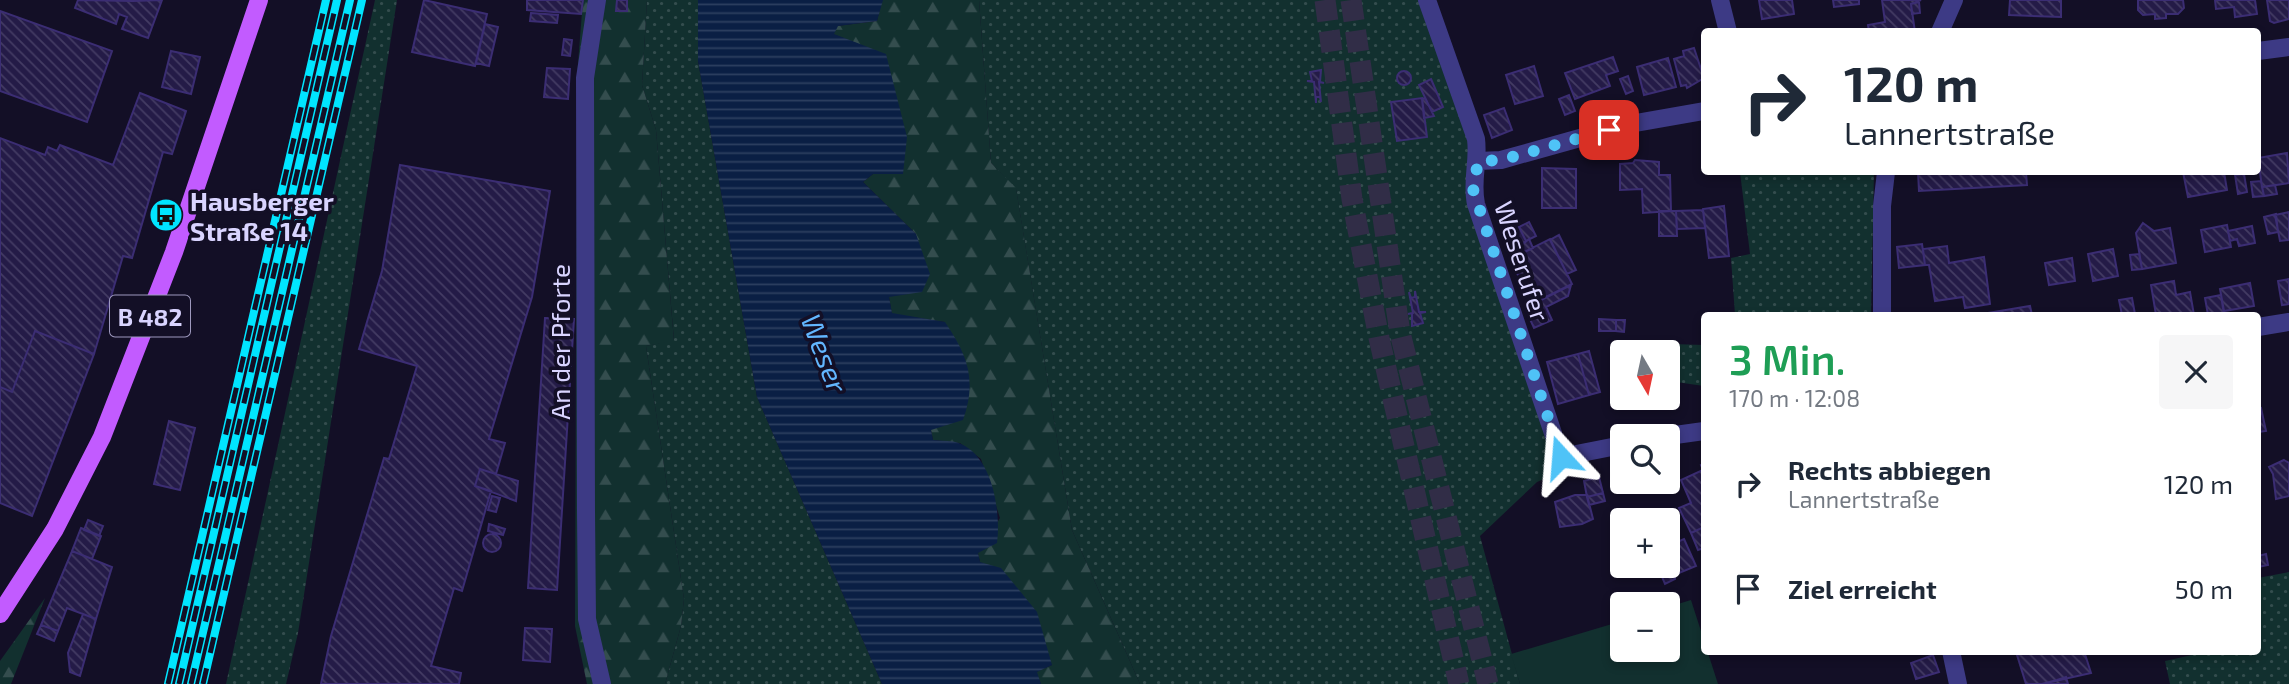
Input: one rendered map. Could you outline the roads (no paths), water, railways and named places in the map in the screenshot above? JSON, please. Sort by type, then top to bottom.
[{"type":"main road","name":"B 482","points":[[0,614],[55,529],[102,437],[174,251],[259,0]]},
{"type":"street","name":"An der Pforte","points":[[597,0],[585,78],[586,511],[587,619],[602,684]]},
{"type":"street","name":"Weserufer","points":[[1427,0],[1476,139],[1479,161],[1472,186],[1476,204],[1561,457],[1610,447]]},
{"type":"street","points":[[1720,0],[1727,28]]},
{"type":"street","points":[[1942,28],[1954,0]]},
{"type":"street","points":[[2261,51],[2289,47]]},
{"type":"street","points":[[1479,161],[1501,160],[1630,124],[1701,112]]},
{"type":"street","points":[[1882,312],[1882,206],[1886,175]]},
{"type":"street","points":[[2261,327],[2289,322]]},
{"type":"street","points":[[1680,434],[1701,431]]},
{"type":"street","points":[[1952,655],[1958,684]]},
{"type":"water","name":"Weser","points":[[698,0],[883,0],[877,21],[838,26],[834,34],[886,54],[907,137],[903,174],[873,174],[863,182],[916,234],[930,274],[922,292],[889,297],[892,313],[945,322],[964,357],[970,380],[963,420],[931,430],[933,440],[961,444],[972,451],[988,473],[998,516],[997,543],[978,553],[980,562],[1001,568],[1037,612],[1052,665],[1037,672],[1041,684],[882,684],[757,397],[698,61]]},
{"type":"tunnel","points":[[1325,0],[1352,199],[1379,338],[1459,684]]},
{"type":"tunnel","points":[[1351,0],[1400,333],[1488,684]]},
{"type":"railway","points":[[168,684],[326,0]]},
{"type":"railway","points":[[179,684],[337,0]]},
{"type":"railway","points":[[191,684],[350,0]]},
{"type":"railway","points":[[203,684],[362,0]]},
{"type":"place","name":"Hausberger Straße 14","points":[[166,215]]}]
